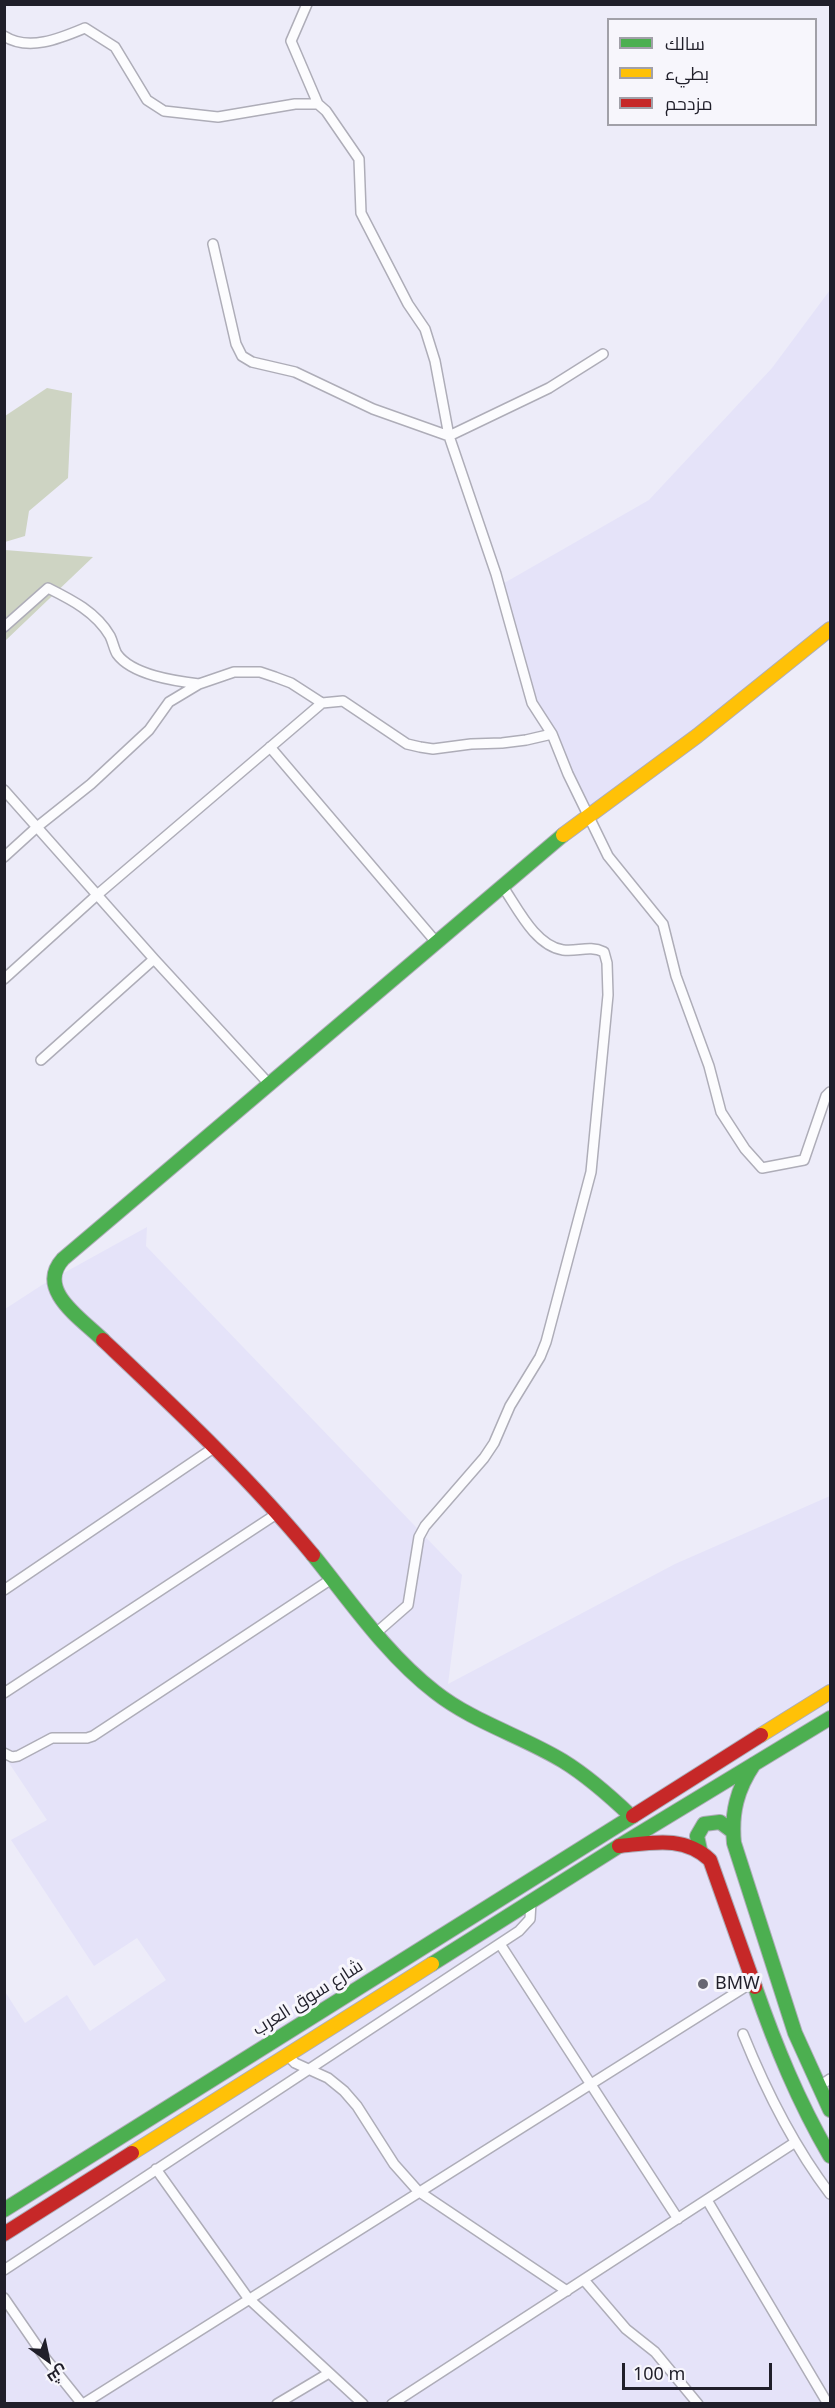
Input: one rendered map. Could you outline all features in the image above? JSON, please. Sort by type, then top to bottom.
[{"type":"main road","points":[[631,1816],[599,1786],[563,1761],[479,1719],[436,1693],[410,1671],[278,1513],[215,1447],[62,1301],[54,1290],[53,1276],[63,1259],[589,814],[697,736],[831,628]]},
{"type":"main road","name":"شارع سوق العرب","points":[[4,2210],[831,1692]]},
{"type":"main road","points":[[4,2234],[619,1846],[831,1718]]},
{"type":"main road","points":[[754,1764],[740,1784],[736,1795],[732,1831],[737,1854],[786,2006],[818,2086],[831,2110]]},
{"type":"main road","points":[[732,1831],[727,1824],[718,1821],[704,1824],[697,1836],[700,1850],[713,1867],[781,2060],[794,2090],[831,2156]]},
{"type":"main road","points":[[619,1846],[680,1842],[700,1850]]},
{"type":"street","points":[[307,4],[291,41],[318,104],[326,111],[359,159],[361,213],[408,304],[425,329],[435,361],[449,436],[496,574],[532,703],[552,734],[568,774],[608,856],[663,924],[676,976],[709,1066],[721,1112],[745,1149],[762,1168],[804,1160],[826,1096],[831,1092]]},
{"type":"street","points":[[4,36],[20,42],[36,44],[86,28],[114,47],[147,100],[164,111],[218,117],[295,104],[318,104]]},
{"type":"street","points":[[213,244],[236,344],[244,358],[295,372],[374,409],[449,436],[549,388],[603,354]]},
{"type":"street","points":[[4,627],[48,588],[76,602],[94,616],[110,636],[117,654],[133,666],[165,679],[199,684]]},
{"type":"street","points":[[4,857],[91,784],[149,730],[169,702],[199,684],[234,672],[260,672],[291,683],[321,703]]},
{"type":"street","points":[[4,979],[97,895],[321,703],[343,701],[401,740],[420,747],[526,741],[552,734]]},
{"type":"street","points":[[270,747],[436,942]]},
{"type":"street","points":[[4,790],[270,1086]]},
{"type":"street","points":[[376,1633],[408,1605],[419,1537],[425,1526],[484,1458],[494,1443],[510,1406],[540,1357],[591,1172],[608,995],[607,963],[604,952],[594,947],[564,950],[545,942],[537,935],[502,887]]},
{"type":"street","points":[[41,1060],[154,959]]},
{"type":"street","points":[[4,1590],[215,1447]]},
{"type":"street","points":[[4,1693],[278,1513]]},
{"type":"street","points":[[4,1752],[18,1756],[52,1738],[93,1736],[333,1578]]},
{"type":"street","points":[[4,2270],[500,1944],[527,1924],[531,1913],[531,1902]]},
{"type":"street","points":[[500,1944],[678,2219]]},
{"type":"street","points":[[4,2298],[46,2359],[82,2403],[753,1982]]},
{"type":"street","points":[[743,2034],[770,2096],[794,2143],[831,2194]]},
{"type":"street","points":[[288,2056],[295,2063],[328,2078],[351,2098],[394,2164],[418,2191],[567,2290]]},
{"type":"street","points":[[818,2086],[831,2079]]},
{"type":"street","points":[[392,2403],[794,2143]]},
{"type":"street","points":[[156,2169],[248,2298],[363,2403]]},
{"type":"street","points":[[707,2200],[828,2403]]},
{"type":"street","points":[[584,2280],[620,2323],[655,2352],[698,2403]]},
{"type":"street","points":[[277,2403],[329,2373]]},
{"type":"shaded area","points":[[830,290],[830,629],[589,814],[532,703],[499,586],[649,500],[772,368]]},
{"type":"shaded area","points":[[147,1227],[146,1246],[462,1575],[448,1684],[675,1564],[830,1496],[830,2403],[5,2403],[4,1990],[25,2023],[67,1995],[90,2031],[166,1980],[137,1938],[94,1966],[11,1840],[47,1820],[5,1757],[5,1309],[42,1285]]},
{"type":"green space","points":[[47,388],[72,393],[68,478],[29,511],[25,536],[5,542],[5,416]]},
{"type":"green space","points":[[5,550],[93,557],[5,641]]},
{"type":"traffic: fast","points":[[103,1340],[74,1313],[58,1293],[54,1282],[56,1271],[63,1259],[563,835]]},
{"type":"traffic: fast","points":[[313,1555],[385,1645],[435,1692],[465,1712],[563,1761],[599,1787],[631,1816]]},
{"type":"traffic: fast","points":[[432,1964],[619,1846],[830,1718]]},
{"type":"traffic: fast","points":[[754,1764],[739,1792],[733,1822],[734,1843],[795,2033],[830,2110]]},
{"type":"traffic: fast","points":[[4,2210],[633,1816]]},
{"type":"traffic: fast","points":[[700,1850],[697,1836],[704,1824],[720,1822],[732,1831]]},
{"type":"traffic: fast","points":[[755,1987],[788,2073],[830,2156]]},
{"type":"traffic: slow","points":[[563,835],[697,736],[830,629]]},
{"type":"traffic: slow","points":[[761,1735],[830,1692]]},
{"type":"traffic: slow","points":[[132,2153],[432,1964]]},
{"type":"traffic: jam","points":[[103,1340],[238,1471],[313,1555]]},
{"type":"traffic: jam","points":[[633,1816],[761,1735]]},
{"type":"traffic: jam","points":[[619,1846],[678,1844],[700,1852],[710,1860],[755,1987]]},
{"type":"traffic: jam","points":[[4,2234],[132,2153]]},
{"type":"place","name":"BMW","points":[[703,1984]]}]
